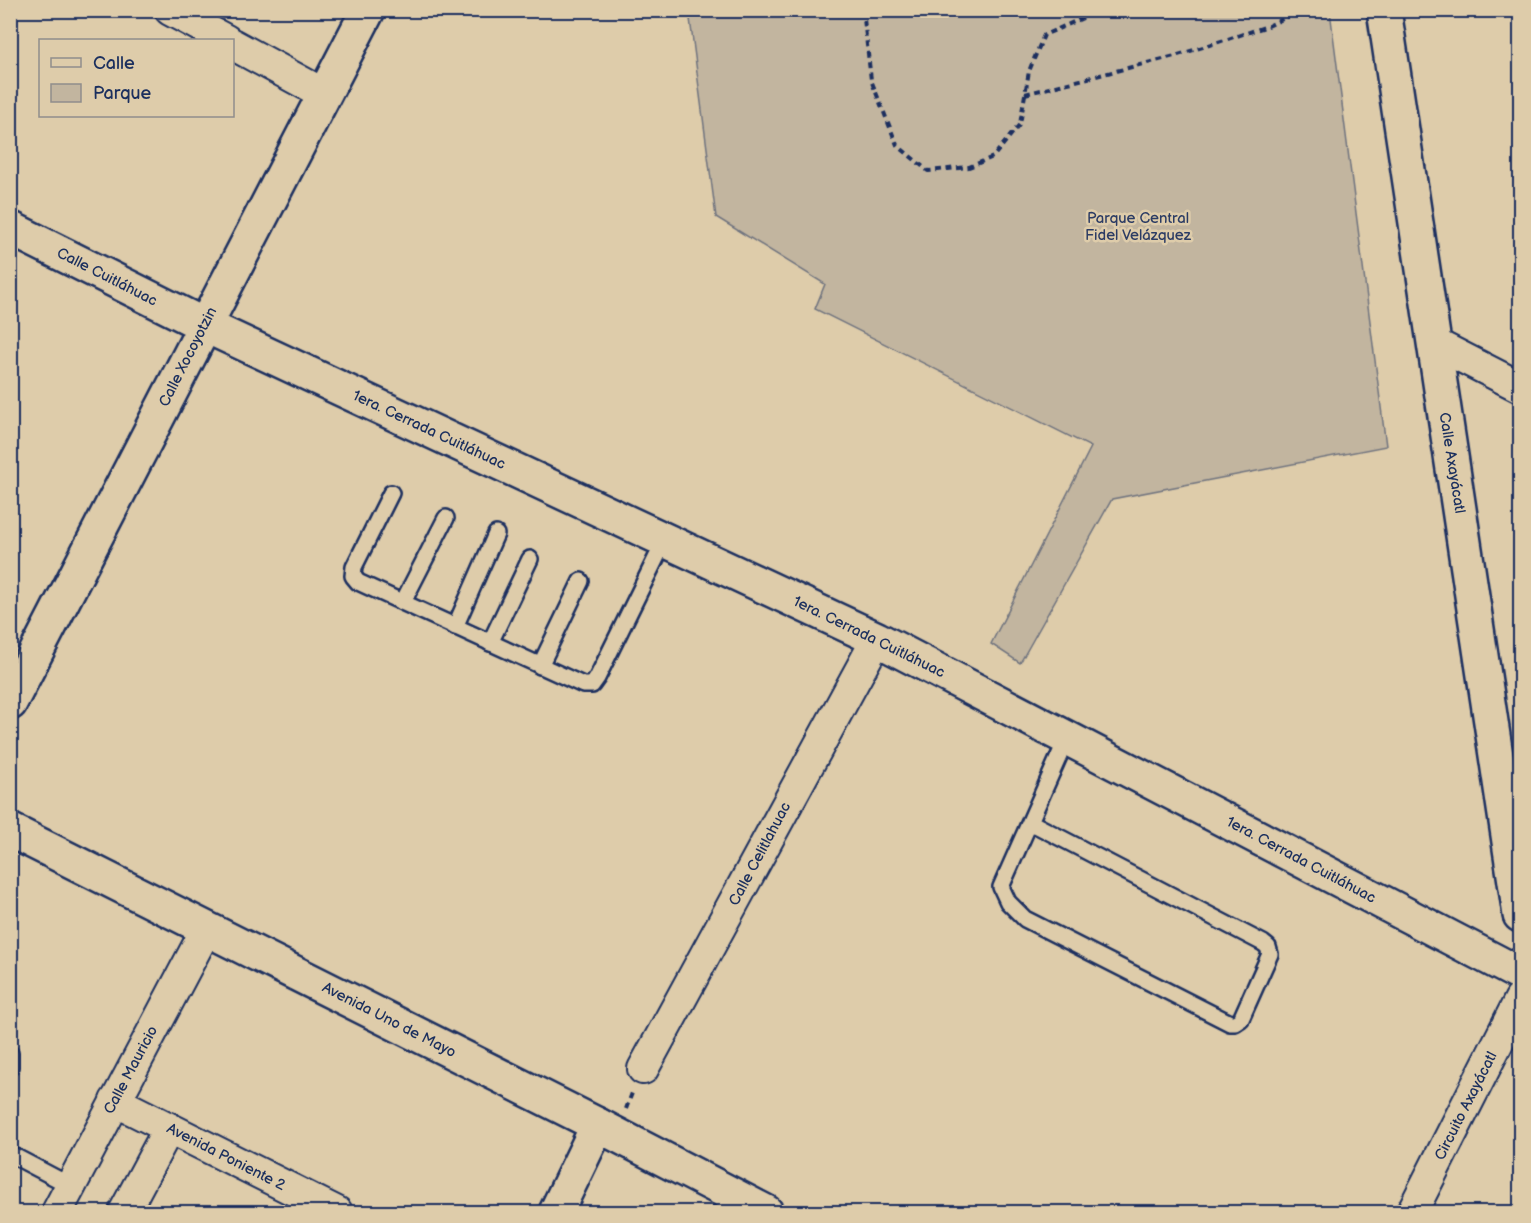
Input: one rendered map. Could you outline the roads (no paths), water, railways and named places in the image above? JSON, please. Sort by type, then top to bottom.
[{"type":"street","points":[[170,10],[224,39]]},
{"type":"street","name":"Calle Xocoyotzin","points":[[10,704],[368,10]]},
{"type":"street","name":"Calle Axayácatl","points":[[1384,10],[1521,915]]},
{"type":"street","points":[[234,45],[324,94]]},
{"type":"street","name":"Calle Cuitláhuac","points":[[10,228],[204,325]]},
{"type":"street","name":"1era. Cerrada Cuitláhuac","points":[[204,325],[876,639],[1521,974]]},
{"type":"street","points":[[1434,343],[1521,387]]},
{"type":"street","name":"Calle Celitlahuac","points":[[643,1069],[876,639]]},
{"type":"street","name":"Avenida Uno de Mayo","points":[[10,830],[766,1212]]},
{"type":"street","name":"Calle Mauricio","points":[[57,1212],[207,928]]},
{"type":"street","name":"Circuito Axayácatl","points":[[1412,1212],[1521,999]]},
{"type":"street","name":"Avenida Poniente 2","points":[[115,1101],[337,1212]]},
{"type":"street","points":[[124,1212],[169,1128]]},
{"type":"street","points":[[556,1212],[606,1130]]},
{"type":"lane","points":[[391,492],[354,567],[353,576],[358,582],[583,685],[592,685],[665,540]]},
{"type":"lane","points":[[403,602],[446,518]]},
{"type":"lane","points":[[455,627],[496,534]]},
{"type":"lane","points":[[490,643],[530,559]]},
{"type":"lane","points":[[540,666],[581,581]]},
{"type":"lane","points":[[1030,822],[1263,942],[1270,954],[1241,1018],[1235,1023],[1230,1023],[1025,919],[1008,902],[1001,886],[1067,738]]},
{"type":"lane","points":[[10,1053],[10,1067]]},
{"type":"lane","points":[[10,1154],[71,1186]]},
{"type":"park label","name":"Parque Central Fidel Velázquez","points":[[1138,226]]}]
